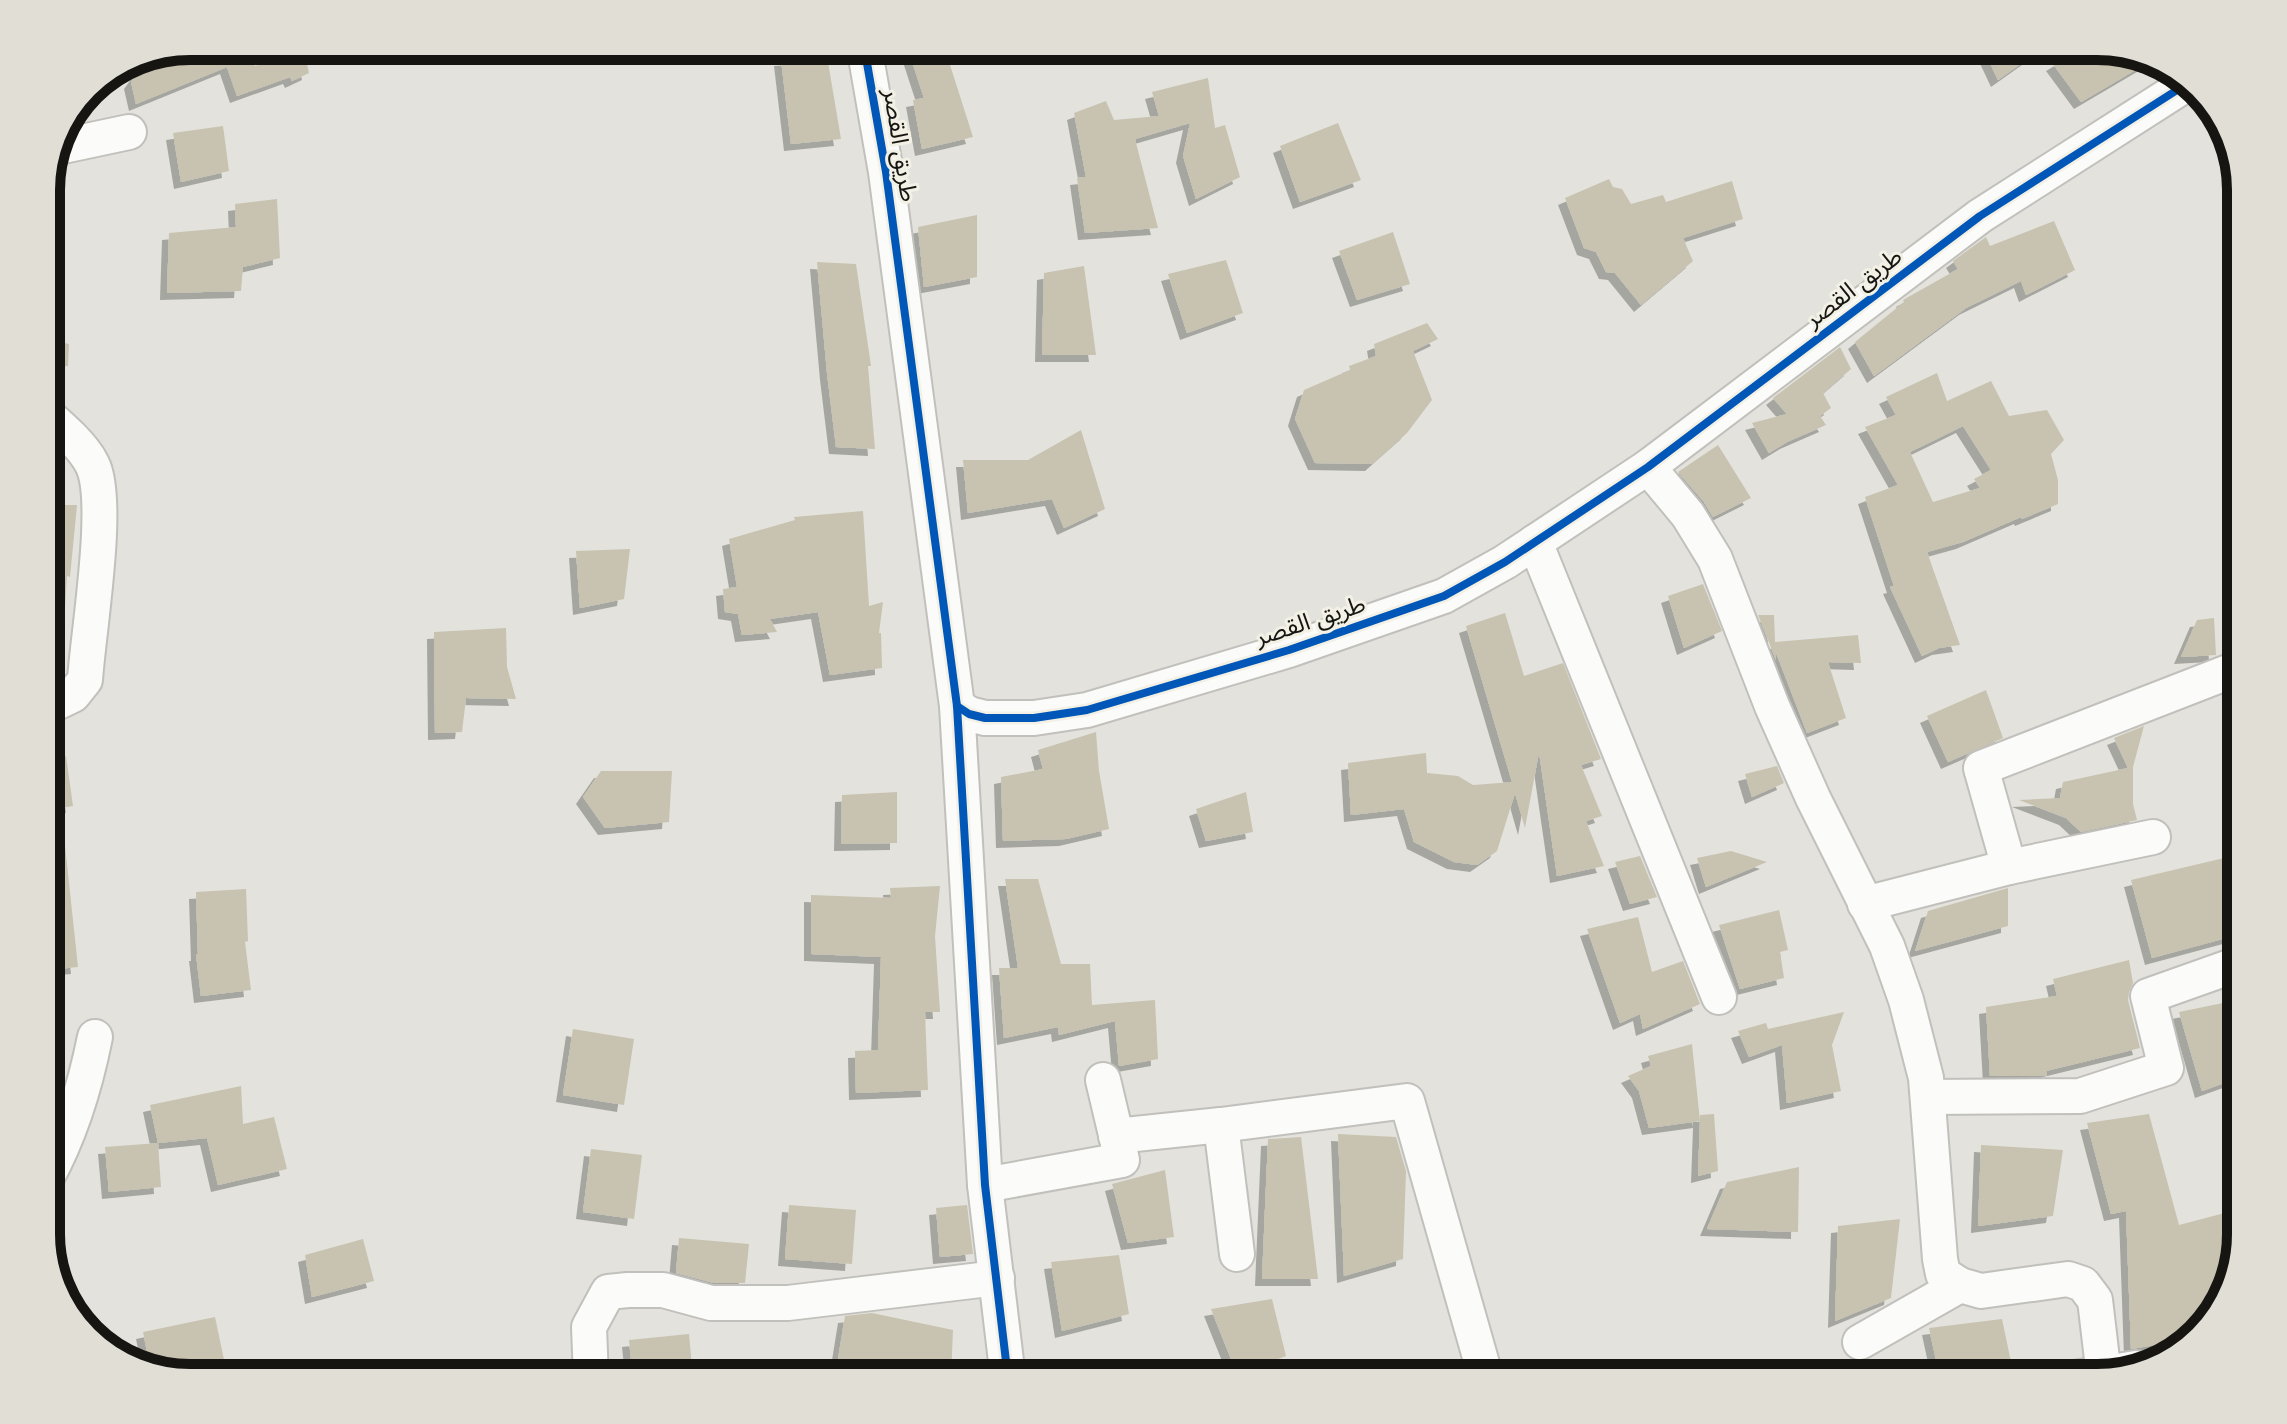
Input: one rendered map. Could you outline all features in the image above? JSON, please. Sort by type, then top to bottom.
[{"type":"street","name":"طريق القصر","points":[[866,60],[886,172],[957,706],[969,714],[985,718],[1034,718],[1087,710],[1289,650],[1444,596],[1505,562],[1648,467],[1980,216],[2179,89]]},
{"type":"street","points":[[68,145],[129,132]]},
{"type":"street","points":[[60,426],[93,464],[100,493],[85,680],[73,695],[60,701]]},
{"type":"street","points":[[1648,467],[1688,515],[1715,559],[1772,706],[1813,798],[1887,946],[1906,1000],[1926,1078],[1943,1274],[1960,1285],[1981,1291],[2068,1279],[2083,1284],[2095,1300],[2103,1364]]},
{"type":"street","points":[[1535,542],[1719,997]]},
{"type":"street","points":[[2009,867],[1981,768],[2227,672]]},
{"type":"street","points":[[957,706],[985,1185],[1006,1364]]},
{"type":"street","points":[[1865,904],[2009,867],[2153,837]]},
{"type":"street","points":[[1928,1097],[2080,1096],[2166,1068],[2148,996],[2227,968]]},
{"type":"street","points":[[60,1153],[76,1115],[95,1037]]},
{"type":"street","points":[[985,1185],[1122,1160],[1103,1080]]},
{"type":"street","points":[[1116,1136],[1407,1101],[1482,1364]]},
{"type":"street","points":[[1221,1125],[1237,1254]]},
{"type":"street","points":[[590,1364],[589,1327],[608,1292],[663,1290],[711,1303],[788,1303],[997,1278]]},
{"type":"street","points":[[1860,1342],[1960,1285]]},
{"type":"building","points":[[190,60],[251,60],[255,66],[275,60],[306,60],[309,73],[292,81],[290,77],[237,96],[227,67],[136,104],[131,82],[140,70]]},
{"type":"building","points":[[781,60],[828,60],[841,139],[791,144]]},
{"type":"building","points":[[912,60],[948,60],[973,137],[922,149],[913,100],[924,98]]},
{"type":"building","points":[[1989,60],[2026,60],[1998,80]]},
{"type":"building","points":[[2060,60],[2097,60],[2140,67],[2081,102],[2053,64]]},
{"type":"building","points":[[1208,78],[1215,128],[1225,125],[1240,177],[1196,199],[1183,156],[1190,123],[1135,139],[1158,228],[1085,233],[1077,178],[1086,177],[1074,113],[1106,101],[1114,120],[1159,116],[1152,92]]},
{"type":"building","points":[[1338,123],[1361,180],[1300,202],[1280,146]]},
{"type":"building","points":[[223,126],[229,171],[181,182],[173,133]]},
{"type":"building","points":[[1609,179],[1613,187],[1622,189],[1631,204],[1663,195],[1666,202],[1732,181],[1743,219],[1683,238],[1693,261],[1641,305],[1615,273],[1606,272],[1596,252],[1584,248],[1565,198]]},
{"type":"building","points":[[277,199],[280,258],[243,267],[241,291],[167,293],[169,233],[236,227],[235,204]]},
{"type":"building","points":[[977,215],[977,277],[924,287],[918,227]]},
{"type":"building","points":[[2054,221],[2075,270],[2026,295],[2021,281],[1966,308],[1874,376],[1855,342],[1903,300],[1958,269],[1953,261],[1986,237],[1990,246]]},
{"type":"building","points":[[1393,232],[1410,284],[1357,300],[1339,251]]},
{"type":"building","points":[[1226,260],[1243,313],[1187,333],[1168,274]]},
{"type":"building","points":[[817,262],[856,264],[871,366],[868,366],[875,449],[836,447]]},
{"type":"building","points":[[1084,266],[1096,355],[1042,355],[1044,273]]},
{"type":"building","points":[[1427,323],[1438,339],[1413,351],[1432,400],[1407,433],[1372,464],[1315,463],[1295,419],[1304,390],[1350,370],[1349,366],[1376,356],[1374,344]]},
{"type":"building","points":[[60,342],[69,344],[68,366],[60,367]]},
{"type":"building","points":[[1840,347],[1851,369],[1823,393],[1831,408],[1820,416],[1826,425],[1769,453],[1752,423],[1787,414],[1773,398]]},
{"type":"building","points":[[1937,373],[1947,401],[1991,381],[2009,416],[2047,410],[2064,440],[2051,454],[2058,480],[2058,504],[1963,542],[1927,552],[1960,645],[1939,648],[1922,656],[1890,587],[1894,586],[1865,497],[1898,485],[1865,427],[1896,415],[1886,397]],"holes":[[[1963,426],[1991,470],[1974,479],[1980,488],[1933,502],[1910,452]]]},
{"type":"building","points":[[1081,430],[1105,509],[1064,528],[1052,499],[968,513],[963,460],[1028,460]]},
{"type":"building","points":[[1718,445],[1751,498],[1713,517],[1678,472]]},
{"type":"building","points":[[60,505],[77,505],[70,577],[67,576],[62,655]]},
{"type":"building","points":[[863,511],[869,606],[883,602],[879,633],[882,668],[830,675],[818,612],[770,619],[777,632],[742,635],[738,614],[725,612],[723,589],[737,587],[729,539],[795,520],[794,517]]},
{"type":"building","points":[[630,549],[624,599],[580,608],[576,551]]},
{"type":"building","points":[[1703,584],[1722,631],[1684,648],[1668,596]]},
{"type":"building","points":[[1505,613],[1524,676],[1563,663],[1601,759],[1581,765],[1602,816],[1586,821],[1604,866],[1557,876],[1539,752],[1525,828],[1515,793],[1497,851],[1477,865],[1454,862],[1414,842],[1404,809],[1351,815],[1348,763],[1426,753],[1427,773],[1458,776],[1473,785],[1512,782],[1466,626]]},
{"type":"building","points":[[1758,615],[1774,615],[1775,642],[1858,635],[1861,663],[1828,662],[1846,718],[1807,733]]},
{"type":"building","points":[[2214,618],[2216,655],[2181,657],[2197,620]]},
{"type":"building","points":[[506,628],[507,667],[516,699],[466,698],[462,732],[435,733],[434,632]]},
{"type":"building","points":[[1986,690],[2003,738],[1948,762],[1927,716]]},
{"type":"building","points":[[2144,726],[2133,767],[2133,804],[2137,820],[2081,832],[2066,818],[2019,800],[2060,798],[2063,782],[2128,768],[2114,738]]},
{"type":"building","points":[[1096,732],[1109,829],[1066,839],[1003,841],[1001,777],[1043,769],[1038,750]]},
{"type":"building","points":[[66,756],[73,806],[61,808],[78,967],[60,969],[60,757]]},
{"type":"building","points":[[1777,766],[1784,783],[1752,797],[1745,774]]},
{"type":"building","points":[[601,771],[672,771],[669,822],[605,828],[583,797]]},
{"type":"building","points":[[897,792],[897,843],[841,844],[842,795]]},
{"type":"building","points":[[1246,792],[1253,832],[1206,841],[1196,809]]},
{"type":"building","points":[[1731,851],[1767,862],[1706,887],[1697,858]]},
{"type":"building","points":[[1640,856],[1657,897],[1630,904],[1615,862]]},
{"type":"building","points":[[2227,857],[2227,938],[2152,958],[2131,880]]},
{"type":"building","points":[[1005,879],[1038,879],[1061,964],[1090,964],[1092,1005],[1155,1000],[1158,1059],[1119,1066],[1115,1021],[1059,1035],[1058,1027],[1004,1038],[999,968],[1018,968]]},
{"type":"building","points":[[940,886],[935,936],[940,1012],[925,1012],[928,1090],[856,1093],[855,1051],[878,1050],[881,957],[811,954],[811,895],[891,898],[890,888]]},
{"type":"building","points":[[2008,888],[2008,926],[1915,951],[1928,911]]},
{"type":"building","points":[[246,889],[248,941],[245,942],[251,990],[201,996],[196,954],[196,892]]},
{"type":"building","points":[[1779,910],[1788,950],[1780,952],[1784,978],[1740,989],[1719,925]]},
{"type":"building","points":[[1638,917],[1652,972],[1683,961],[1700,1004],[1643,1029],[1640,1014],[1620,1023],[1587,929]]},
{"type":"building","points":[[2129,960],[2133,983],[2128,1000],[2140,1048],[2046,1071],[2047,1076],[1990,1076],[1986,1007],[2057,996],[2053,979]]},
{"type":"building","points":[[2227,1002],[2227,1082],[2202,1091],[2179,1012]]},
{"type":"building","points":[[1844,1012],[1832,1045],[1841,1091],[1787,1103],[1782,1045],[1749,1057],[1738,1031],[1766,1023],[1768,1029]]},
{"type":"building","points":[[573,1029],[634,1039],[624,1105],[563,1095]]},
{"type":"building","points":[[1692,1044],[1700,1121],[1649,1128],[1639,1091],[1628,1076],[1651,1066],[1648,1056]]},
{"type":"building","points":[[241,1086],[243,1124],[274,1117],[287,1169],[218,1185],[207,1138],[158,1143],[150,1105]]},
{"type":"building","points":[[1714,1114],[1718,1171],[1698,1176],[1700,1115]]},
{"type":"building","points":[[2149,1114],[2179,1225],[2227,1212],[2226,1251],[2217,1284],[2200,1313],[2168,1343],[2131,1349],[2126,1211],[2111,1214],[2087,1123]]},
{"type":"building","points":[[1338,1134],[1396,1137],[1406,1171],[1403,1259],[1344,1276]]},
{"type":"building","points":[[1301,1137],[1318,1279],[1262,1279],[1268,1139]]},
{"type":"building","points":[[158,1143],[161,1187],[109,1192],[105,1147]]},
{"type":"building","points":[[1981,1145],[2063,1150],[2053,1216],[1978,1226]]},
{"type":"building","points":[[591,1149],[642,1155],[634,1219],[583,1212]]},
{"type":"building","points":[[1799,1167],[1798,1232],[1707,1229],[1727,1182]]},
{"type":"building","points":[[1165,1170],[1174,1237],[1128,1243],[1112,1184]]},
{"type":"building","points":[[789,1205],[856,1210],[852,1264],[785,1259]]},
{"type":"building","points":[[967,1205],[973,1254],[940,1257],[936,1208]]},
{"type":"building","points":[[1900,1219],[1891,1298],[1835,1321],[1838,1226]]},
{"type":"building","points":[[679,1238],[749,1244],[745,1283],[714,1283],[676,1273]]},
{"type":"building","points":[[363,1239],[374,1281],[312,1297],[305,1255]]},
{"type":"building","points":[[1119,1255],[1129,1314],[1062,1331],[1051,1262]]},
{"type":"building","points":[[1272,1299],[1286,1356],[1264,1364],[1233,1364],[1211,1309]]},
{"type":"building","points":[[872,1313],[953,1330],[952,1364],[837,1364],[845,1316]]},
{"type":"building","points":[[215,1317],[225,1364],[173,1363],[148,1357],[143,1332]]},
{"type":"building","points":[[2002,1319],[2011,1362],[1937,1364],[1929,1328]]},
{"type":"building","points":[[689,1334],[692,1364],[632,1364],[629,1340]]},
{"type":"cycle path","points":[[866,60],[886,172],[957,706],[985,1185],[1006,1364]]},
{"type":"cycle path","points":[[957,706],[969,714],[985,718],[1034,718],[1087,710],[1289,650],[1444,596],[1505,562],[1648,467],[1980,216],[2179,89]]}]
